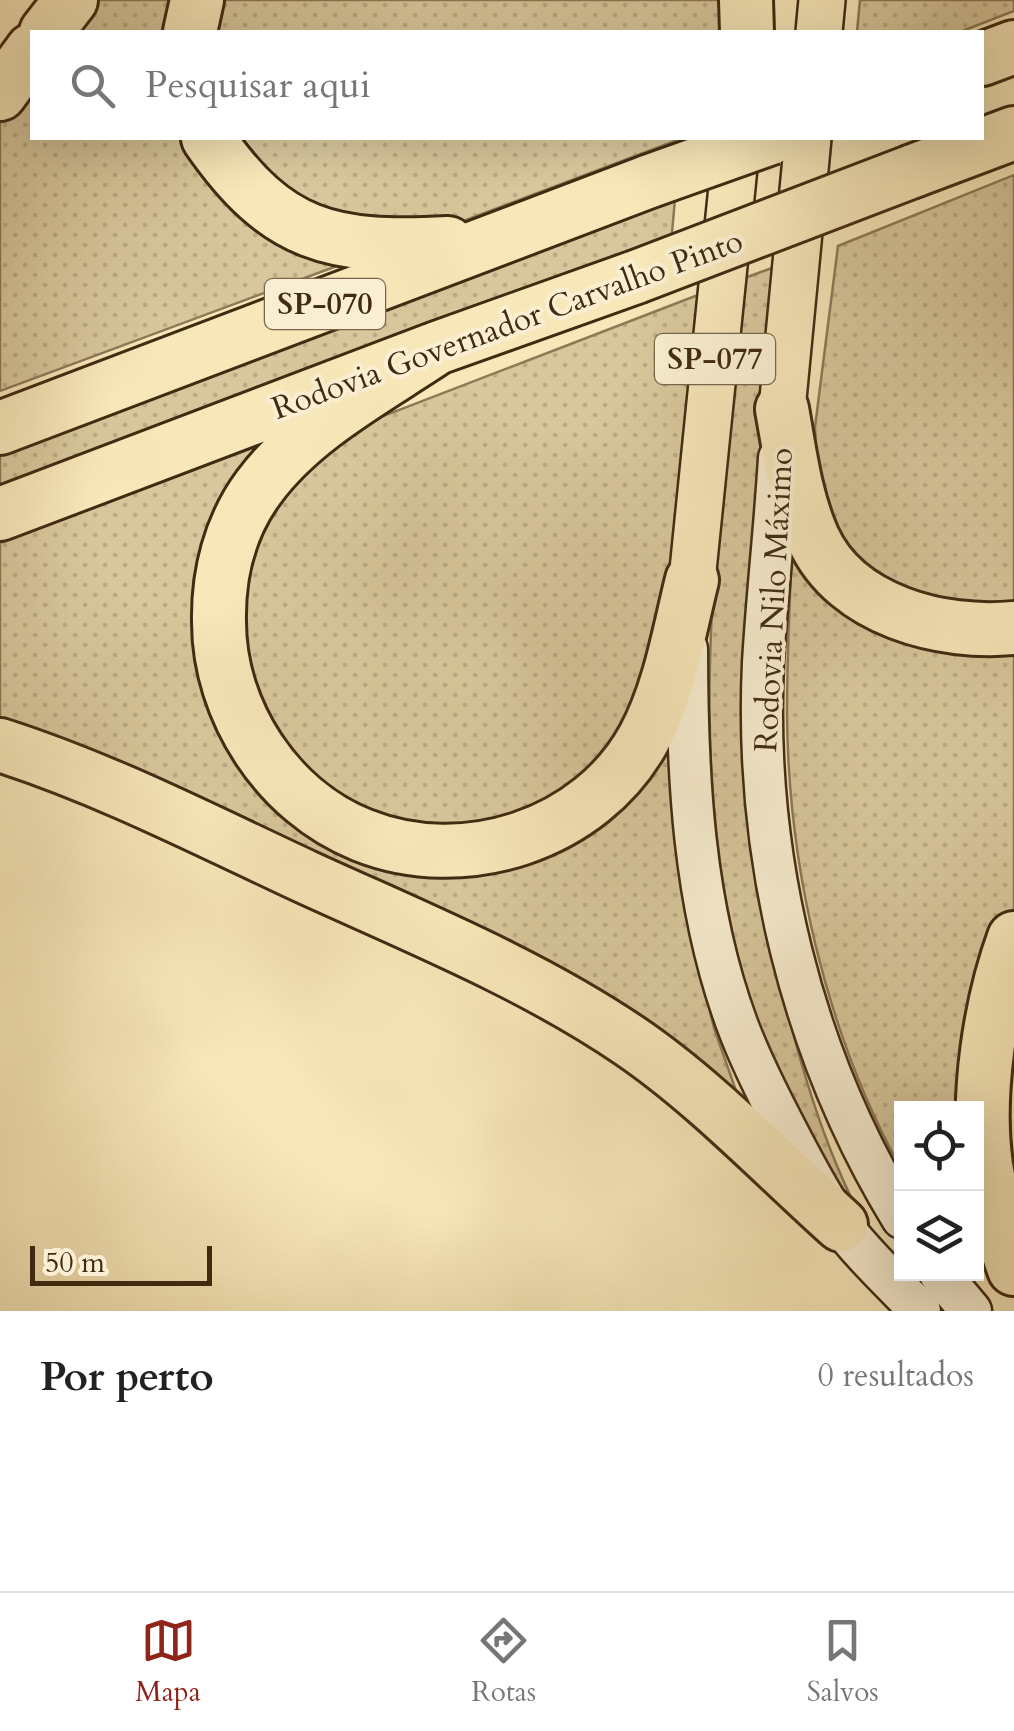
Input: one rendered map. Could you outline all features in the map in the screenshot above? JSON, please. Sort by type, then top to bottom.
[{"type":"highway","points":[[48,30],[71,0]]},
{"type":"highway","points":[[190,30],[197,0]]},
{"type":"highway","points":[[747,30],[749,0]]},
{"type":"highway","points":[[0,94],[30,53]]},
{"type":"highway","name":"Rodovia Governador Carvalho Pinto","points":[[0,514],[1014,132]]},
{"type":"highway","points":[[210,140],[256,198],[288,220],[329,239],[393,246],[489,242]]},
{"type":"highway","name":"SP-070","points":[[0,428],[650,180],[765,140]]},
{"type":"highway","points":[[437,348],[335,416],[292,451],[258,488],[231,536],[218,595],[219,651],[236,708],[264,761],[311,805],[362,835],[414,848],[469,851],[530,838],[580,810],[617,777],[644,740],[663,696],[692,580]]},
{"type":"highway","points":[[782,409],[799,502],[815,542],[836,571],[866,595],[903,615],[939,626],[1014,628]]},
{"type":"highway","points":[[0,745],[130,795],[445,940],[574,1006],[632,1042],[679,1078],[841,1225]]},
{"type":"highway","points":[[1014,938],[994,1009],[984,1085],[986,1162],[1014,1269]]},
{"type":"main road","points":[[818,30],[822,0]]},
{"type":"main road","name":"SP-077","points":[[737,140],[692,580],[687,712],[695,839],[710,928],[737,1024],[768,1096],[818,1191],[841,1225],[920,1311]]},
{"type":"main road","name":"Rodovia Nilo Máximo","points":[[808,140],[763,665],[766,790],[779,898],[805,1003],[837,1096],[894,1205]]},
{"type":"main road","points":[[946,1281],[971,1311]]},
{"type":"shaded area","points":[[89,0],[184,0],[178,30],[66,30]]},
{"type":"shaded area","points":[[211,0],[731,0],[728,30],[204,30]]},
{"type":"shaded area","points":[[860,0],[1014,0],[1014,11],[965,30],[857,30]]},
{"type":"shaded area","points":[[30,80],[30,140],[195,140],[345,263],[0,391],[0,122]]},
{"type":"shaded area","points":[[224,140],[678,140],[466,220],[408,237],[323,228]]},
{"type":"shaded area","points":[[1014,175],[1014,614],[895,589],[862,563],[831,521],[817,478],[815,427],[838,246]]},
{"type":"shaded area","points":[[675,199],[671,244],[0,497],[0,447]]},
{"type":"shaded area","points":[[783,264],[769,929],[812,1096],[849,1193],[829,1182],[760,1031],[734,940],[718,847],[710,752],[715,562],[742,279]]},
{"type":"shaded area","points":[[698,295],[661,672],[650,711],[542,821],[393,835],[274,754],[229,599],[299,459],[339,433]]},
{"type":"shaded area","points":[[286,435],[238,495],[240,744],[463,861],[669,739],[690,928],[714,1028],[742,1108],[0,732],[0,543]]},
{"type":"shaded area","points":[[793,529],[827,569],[1014,639],[1014,910],[996,951],[974,1101],[894,1101],[894,1155],[852,1062],[816,948],[804,890],[789,772],[788,644]]}]
